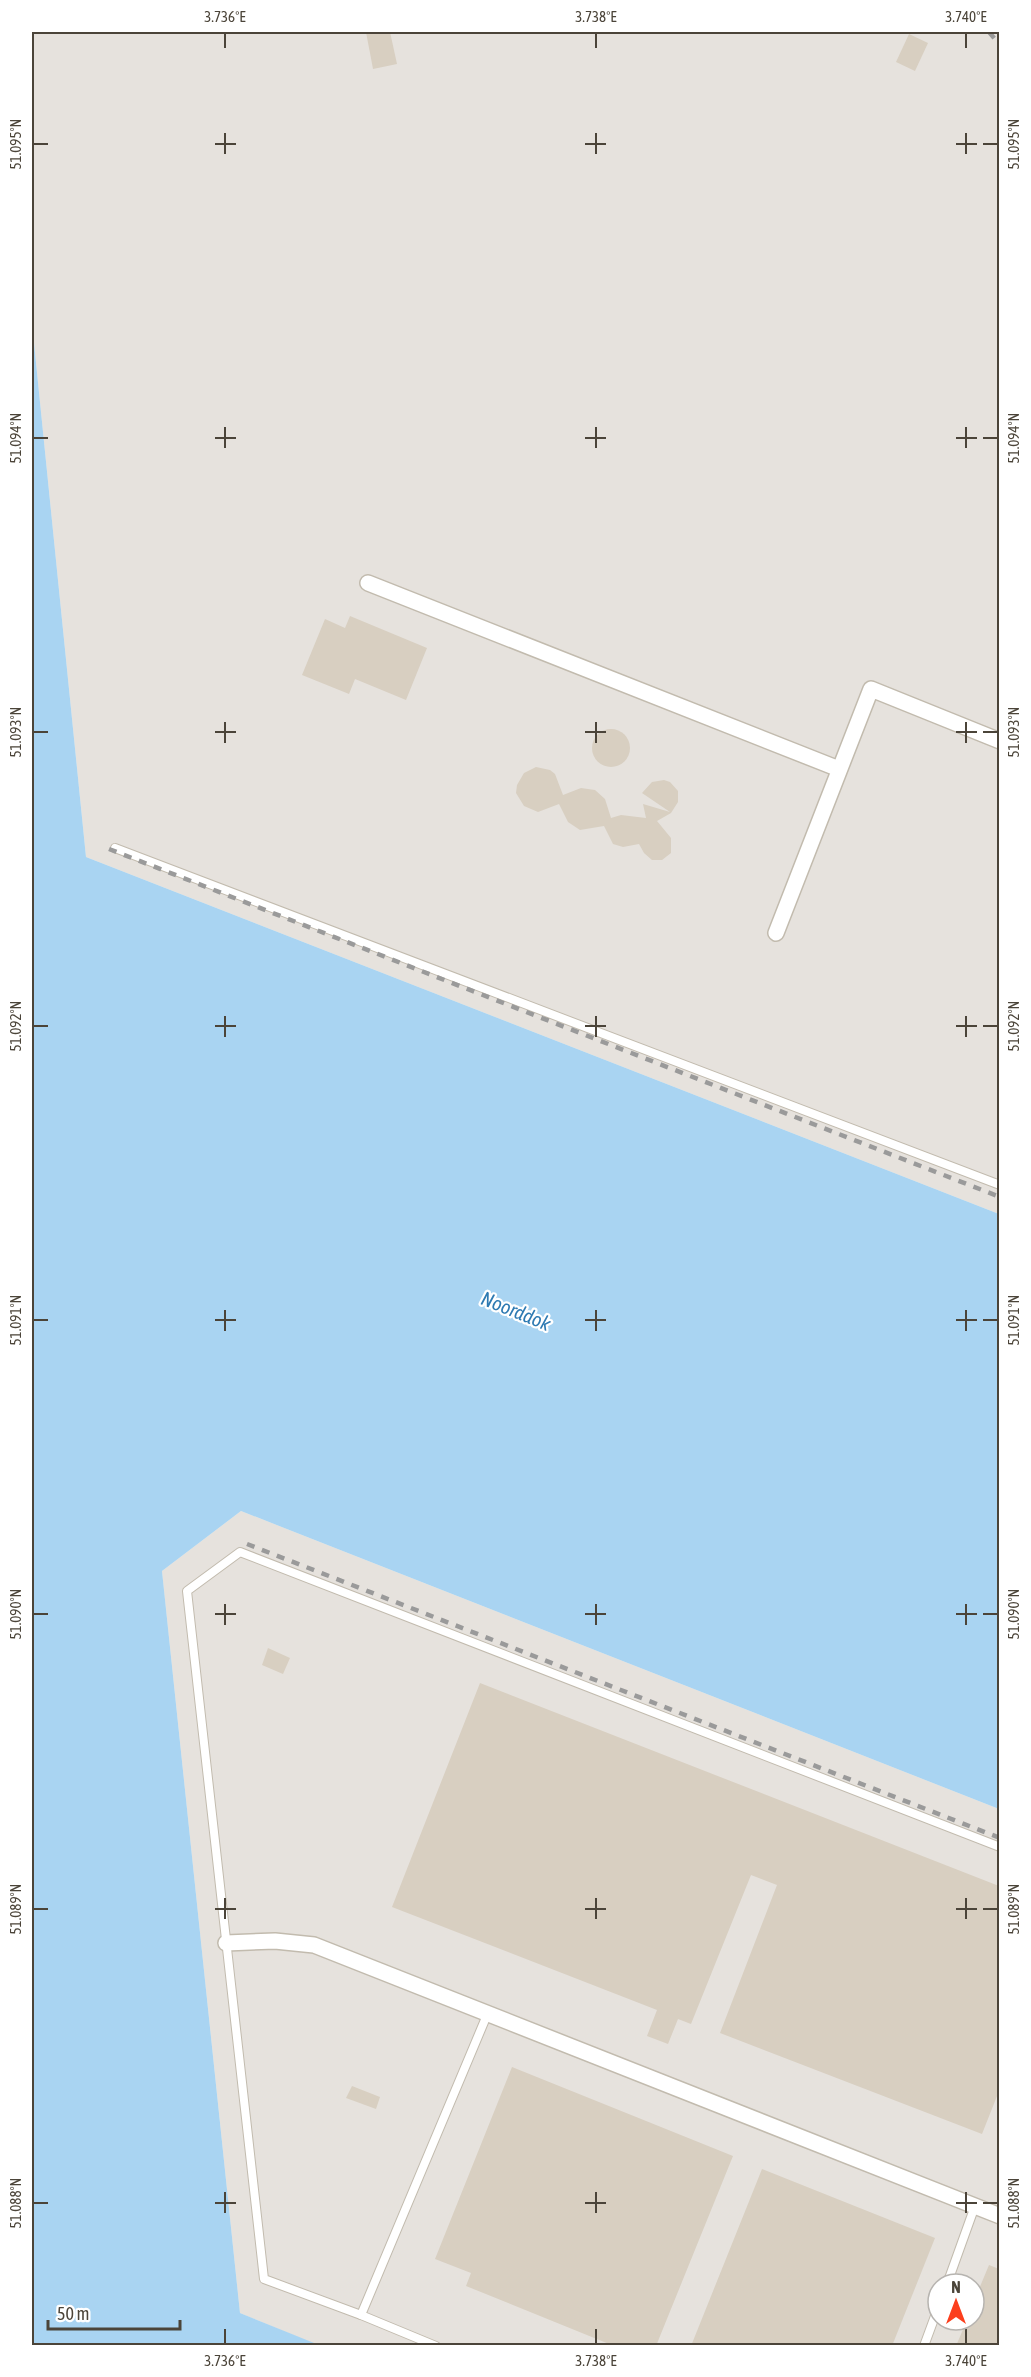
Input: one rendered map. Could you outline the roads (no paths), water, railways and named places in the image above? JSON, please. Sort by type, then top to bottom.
[{"type":"street","points":[[368,583],[839,768]]},
{"type":"street","points":[[776,933],[871,689],[999,741]]},
{"type":"street","points":[[226,1943],[274,1941],[314,1945],[999,2216]]},
{"type":"lane","points":[[115,848],[999,1185]]},
{"type":"lane","points":[[436,2346],[264,2279],[188,1591],[240,1552],[999,1847]]},
{"type":"lane","points":[[361,2315],[487,2015]]},
{"type":"lane","points":[[951,2272],[975,2206]]},
{"type":"water","name":"Noorddok","points":[[32,323],[86,857],[999,1214],[999,1809],[241,1511],[162,1571],[240,2313],[319,2345],[32,2345]]},
{"type":"railway","points":[[989,32],[1000,45]]},
{"type":"railway","points":[[109,849],[1000,1197]]},
{"type":"railway","points":[[247,1544],[1000,1838]]}]
